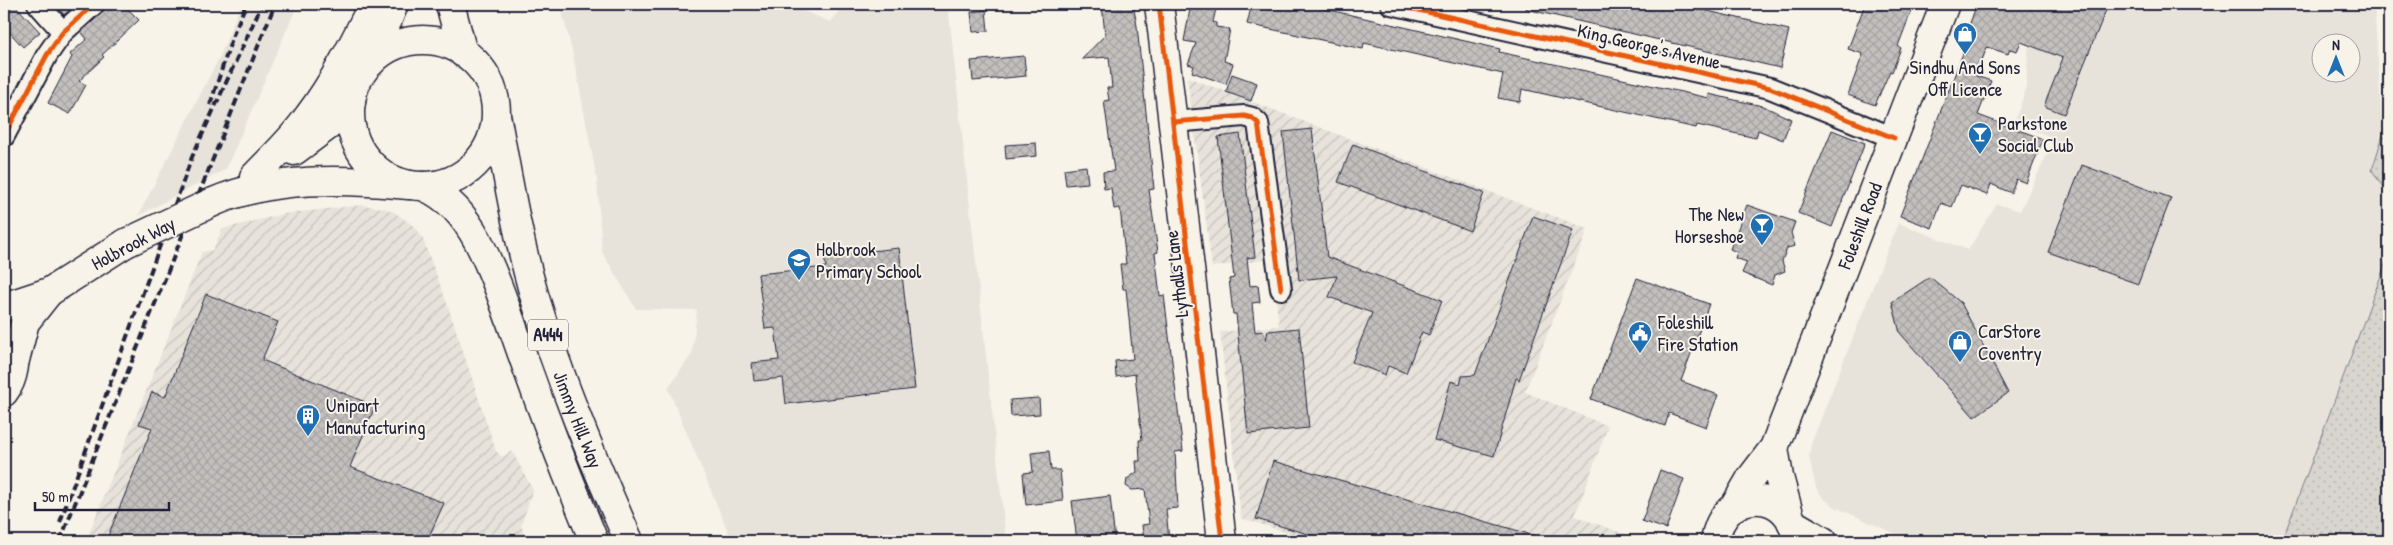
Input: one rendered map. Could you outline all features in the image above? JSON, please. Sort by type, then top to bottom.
[{"type":"main road","points":[[254,177],[307,119],[322,98],[360,30],[372,4]]},
{"type":"main road","points":[[371,62],[384,51],[400,44],[419,41],[453,47],[474,61],[483,70],[494,93],[497,119],[493,137],[480,160],[456,179],[416,186],[385,176],[366,160],[354,138],[351,102],[356,83],[371,62],[394,4]]},
{"type":"main road","points":[[450,4],[463,53]]},
{"type":"main road","name":"Lythalls Lane","points":[[1159,4],[1222,541]]},
{"type":"main road","name":"Foleshill Road","points":[[1715,541],[1717,528],[1722,517],[1736,504],[1751,478],[1774,448],[1945,4]]},
{"type":"main road","name":"Holbrook Way","points":[[4,307],[25,302],[49,292],[126,243],[215,201],[303,146],[329,125],[351,102]]},
{"type":"main road","name":"Jimmy Hill Way","points":[[497,119],[524,258],[535,299],[569,397],[629,541]]},
{"type":"main road","name":"Holbrook Way","points":[[215,201],[287,183],[370,181],[416,186]]},
{"type":"main road","name":"Jimmy Hill Way","points":[[416,186],[449,200],[477,240],[494,277],[553,440],[594,541]]},
{"type":"main road","name":"Holbrook Way","points":[[4,392],[12,375],[25,322],[49,292]]},
{"type":"main road","points":[[4,326],[13,347],[15,360]]},
{"type":"main road","points":[[1774,448],[1779,477],[1793,528]]},
{"type":"main road","points":[[1736,504],[1747,500],[1759,499],[1775,504],[1793,528],[1823,541]]},
{"type":"street","points":[[38,4],[63,32]]},
{"type":"street","points":[[4,136],[28,87],[63,32],[94,4]]},
{"type":"street","name":"King George's Avenue","points":[[1391,4],[1770,88],[1894,138]]},
{"type":"street","points":[[1173,122],[1244,116],[1252,118],[1258,124],[1281,289]]},
{"type":"shaded area","points":[[241,4],[298,4],[226,169],[138,216],[220,56]]},
{"type":"shaded area","name":"Holbrook Primary School","points":[[560,4],[786,4],[831,22],[844,4],[948,4],[1006,541],[732,541],[668,388],[692,354],[697,310],[636,309],[602,252],[597,180],[573,54]]},
{"type":"shaded area","points":[[2036,4],[2374,4],[2383,135],[2372,170],[2389,197],[2389,254],[2282,541],[1911,541],[1835,507],[1824,499],[1816,488],[1809,457],[1811,444],[1898,223],[1968,250],[1997,204],[2020,211],[2055,138],[2014,123],[2026,89],[2028,54]]},
{"type":"shaded area","points":[[1187,77],[1588,229],[1525,392],[1608,426],[1575,516],[1644,541],[1301,541],[1301,537],[1241,518],[1220,332],[1279,326],[1271,259],[1212,267]]},
{"type":"shaded area","points":[[2383,135],[2389,143],[2389,197],[2372,170]]},
{"type":"shaded area","points":[[362,205],[383,208],[394,212],[415,227],[422,237],[448,306],[496,451],[502,457],[512,451],[533,490],[521,526],[527,541],[86,541],[202,252],[213,250],[222,229],[283,214]]},
{"type":"shaded area","points":[[2389,254],[2389,541],[2282,541]]},
{"type":"building","points":[[4,4],[14,4],[40,32],[23,47],[4,26]]},
{"type":"building","points":[[54,4],[77,4],[64,15]]},
{"type":"building","points":[[106,4],[123,4],[139,20],[102,55],[104,57],[79,81],[86,85],[70,114],[48,103],[72,57],[70,54],[87,39],[81,32],[102,13]]},
{"type":"building","points":[[1102,4],[1133,4],[1137,26],[1154,189],[1149,190],[1158,252],[1155,253],[1160,296],[1164,295],[1183,451],[1175,452],[1178,508],[1166,509],[1169,541],[1144,541],[1142,525],[1149,524],[1145,489],[1132,490],[1126,486],[1127,479],[1137,472],[1136,461],[1140,461],[1139,440],[1142,440],[1135,374],[1116,377],[1115,361],[1133,359],[1126,289],[1123,289],[1120,264],[1126,264],[1120,208],[1114,209],[1111,188],[1104,189],[1103,172],[1114,171],[1104,101],[1109,100],[1107,88],[1112,88],[1109,57],[1082,59],[1105,35]]},
{"type":"building","points":[[1191,4],[1217,4],[1213,22],[1216,23],[1216,27],[1230,29],[1224,61],[1233,64],[1226,84],[1192,72],[1194,66],[1188,64],[1196,43],[1184,41]]},
{"type":"building","points":[[1252,4],[1303,4],[1500,49],[1499,52],[1709,98],[1709,94],[1763,106],[1791,119],[1783,140],[1758,130],[1756,138],[1697,125],[1696,128],[1522,89],[1520,102],[1498,98],[1503,74],[1364,43],[1363,49],[1247,24]]},
{"type":"building","points":[[1527,4],[1678,4],[1789,30],[1780,68],[1526,9]]},
{"type":"building","points":[[1865,4],[1914,4],[1898,46],[1901,48],[1892,72],[1890,71],[1875,105],[1848,95],[1863,54],[1848,49]]},
{"type":"building","points":[[1977,4],[2092,4],[2106,10],[2064,114],[2044,106],[2063,58],[2021,42],[2017,51],[2010,49],[2008,54],[1987,47],[1976,76],[1991,81],[1978,115],[2043,139],[2026,183],[2016,179],[2011,193],[1991,184],[1987,195],[1961,185],[1952,207],[1941,203],[1932,228],[1900,216],[1967,43],[1963,42]]},
{"type":"building","points":[[986,10],[988,31],[973,32],[971,12]]},
{"type":"building","points":[[1024,56],[1026,76],[973,81],[971,61]]},
{"type":"building","points":[[1232,74],[1257,83],[1251,101],[1226,92]]},
{"type":"building","points":[[1312,129],[1327,257],[1442,300],[1429,335],[1422,332],[1406,373],[1388,366],[1385,375],[1352,362],[1372,313],[1329,297],[1337,276],[1299,280],[1283,132]]},
{"type":"building","points":[[1832,130],[1865,143],[1832,227],[1798,213]]},
{"type":"building","points":[[1240,134],[1255,257],[1247,258],[1250,286],[1258,285],[1260,302],[1252,303],[1255,332],[1263,331],[1266,340],[1268,331],[1299,328],[1309,428],[1248,434],[1236,314],[1233,314],[1229,279],[1234,278],[1218,137]]},
{"type":"building","points":[[1036,143],[1037,156],[1006,159],[1005,145]]},
{"type":"building","points":[[1353,144],[1484,193],[1470,231],[1338,182]]},
{"type":"building","points":[[2082,165],[2171,198],[2138,284],[2048,252]]},
{"type":"building","points":[[1086,166],[1088,183],[1066,185],[1064,169]]},
{"type":"building","name":"The New Horseshoe","points":[[1747,205],[1795,222],[1791,233],[1795,246],[1787,248],[1782,261],[1785,271],[1775,275],[1772,285],[1742,273],[1747,262],[1735,258],[1737,252],[1730,249]]},
{"type":"building","points":[[1533,216],[1573,230],[1519,380],[1516,378],[1494,456],[1434,440],[1451,381],[1460,384],[1462,376],[1475,375]]},
{"type":"building","points":[[899,248],[915,389],[786,404],[783,378],[754,381],[752,363],[779,360],[775,328],[765,329],[758,274],[826,267],[824,256]]},
{"type":"building","name":"CarStore Coventry","points":[[1930,277],[1961,303],[2008,393],[1974,417],[1900,333],[1892,302]]},
{"type":"building","name":"Foleshill Fire Station","points":[[1637,278],[1709,304],[1681,381],[1718,395],[1706,427],[1669,413],[1665,426],[1591,399]]},
{"type":"building","points":[[206,294],[278,322],[262,360],[375,406],[350,467],[444,503],[427,541],[106,541],[152,428],[139,424],[152,392],[165,397]]},
{"type":"building","points":[[1039,398],[1040,414],[1011,416],[1010,400]]},
{"type":"building","points":[[1049,451],[1051,470],[1060,470],[1063,501],[1026,505],[1023,473],[1033,472],[1031,453]]},
{"type":"building","points":[[1273,461],[1540,537],[1539,541],[1332,541],[1256,519]]},
{"type":"building","points":[[1660,470],[1684,479],[1666,529],[1642,521]]},
{"type":"building","points":[[1110,496],[1115,541],[1077,541],[1072,501]]},
{"type":"railway","points":[[210,105],[233,35],[246,4]]},
{"type":"railway","points":[[60,522],[192,157],[262,4]]},
{"type":"railway","points":[[60,541],[275,4]]},
{"type":"cycle path","points":[[4,136],[47,55],[63,32],[94,4]]},
{"type":"cycle path","points":[[1159,4],[1222,541]]},
{"type":"cycle path","points":[[1391,4],[1770,88],[1894,138]]},
{"type":"cycle path","points":[[1173,122],[1244,116],[1252,118],[1258,123],[1281,289]]},
{"type":"place","name":"Sindhu And Sons Off Licence","points":[[1965,55]]},
{"type":"place","name":"Parkstone Social Club","points":[[1980,155]]},
{"type":"place","name":"The New Horseshoe","points":[[1762,246]]},
{"type":"place","name":"Holbrook Primary School","points":[[799,281]]},
{"type":"place","name":"Foleshill Fire Station","points":[[1640,354]]},
{"type":"place","name":"CarStore Coventry","points":[[1960,363]]},
{"type":"place","name":"Unipart Manufacturing","points":[[308,437]]}]
